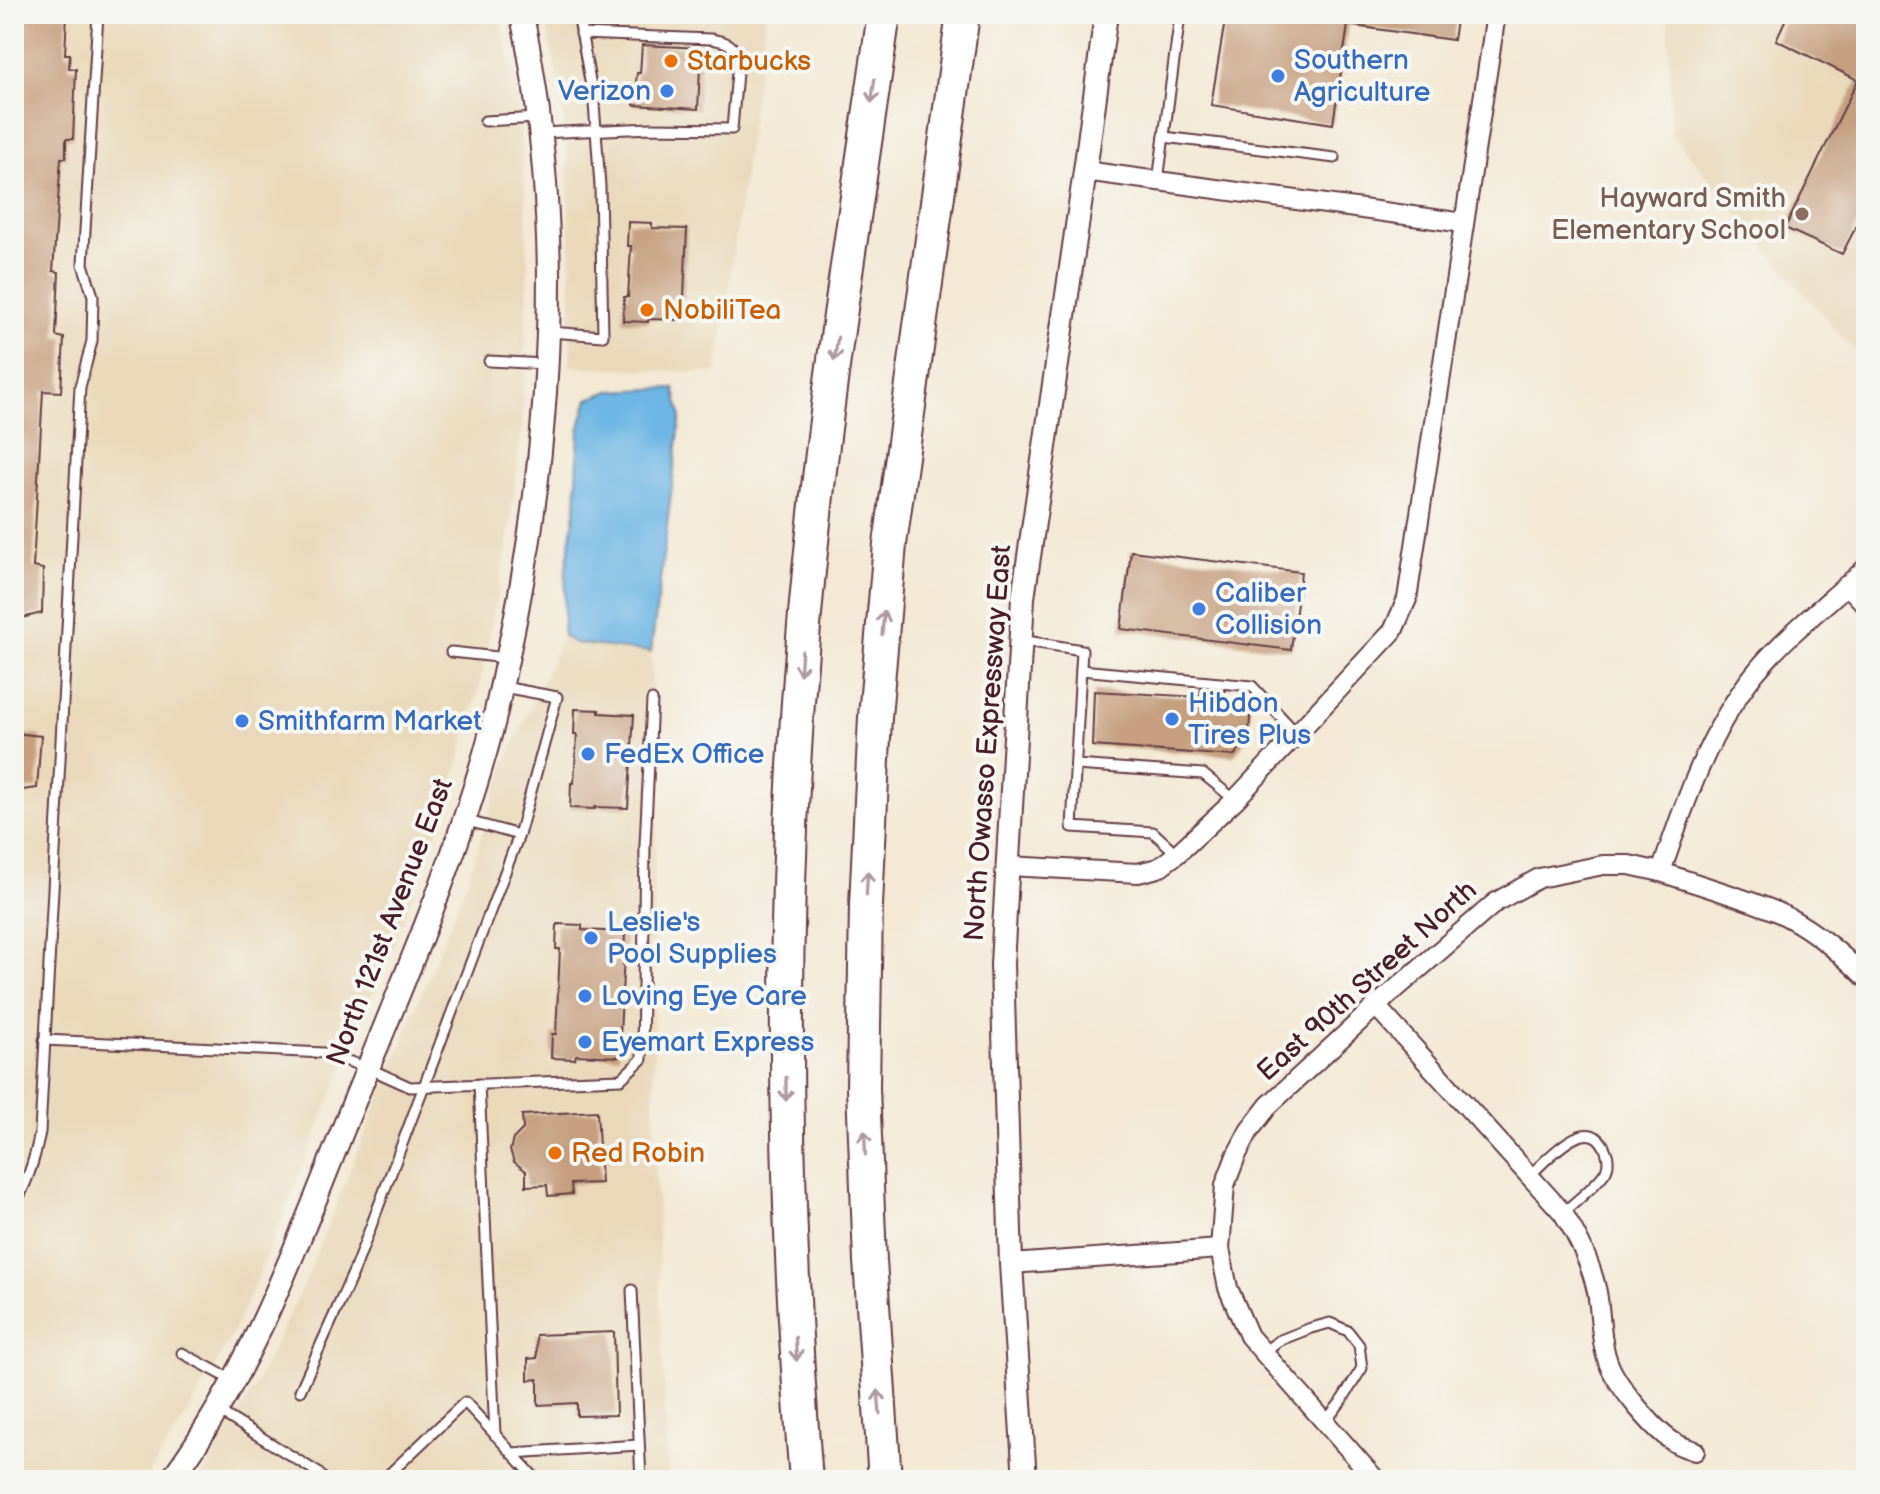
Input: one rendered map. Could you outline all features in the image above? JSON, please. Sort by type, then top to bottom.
[{"type":"highway","points":[[806,1480],[797,1372],[787,1130],[787,927],[792,799],[819,470],[884,14]]},
{"type":"highway","points":[[885,1480],[870,1261],[863,1088],[866,905],[875,717],[890,544],[963,14]]},
{"type":"street","name":"North 121st Avenue East","points":[[171,1480],[195,1448],[234,1381],[274,1302],[432,910],[493,727],[518,611],[535,502],[548,332],[548,214],[540,126],[521,14]]},
{"type":"street","name":"North Owasso Expressway East","points":[[1025,1480],[1011,1264],[1002,964],[1023,598],[1106,14]]},
{"type":"street","points":[[1009,866],[1138,873],[1158,868],[1235,800],[1393,631],[1407,599],[1496,14]]},
{"type":"street","points":[[1085,171],[1464,223]]},
{"type":"street","points":[[1661,872],[1699,767],[1736,699],[1778,648],[1866,568]]},
{"type":"street","points":[[1847,585],[1866,605]]},
{"type":"street","name":"East 90th Street North","points":[[1376,1480],[1249,1336],[1228,1288],[1220,1249],[1225,1185],[1249,1131],[1269,1105],[1376,1006],[1496,902],[1539,878],[1603,865],[1629,865],[1661,872],[1777,912],[1840,952],[1866,978]]},
{"type":"street","points":[[1376,1006],[1563,1213],[1579,1239],[1588,1263],[1596,1290],[1607,1361],[1615,1378],[1649,1419],[1675,1443],[1695,1451]]},
{"type":"street","points":[[1011,1264],[1220,1249]]},
{"type":"lane","points":[[14,1206],[25,1187],[40,1132],[80,387],[92,341],[93,296],[83,264],[98,14]]},
{"type":"lane","points":[[548,332],[603,336],[600,186],[594,103],[578,14]]},
{"type":"lane","points":[[1158,181],[1173,15]]},
{"type":"lane","points":[[485,121],[596,129],[732,129],[738,61],[736,51],[726,42],[581,34]]},
{"type":"lane","points":[[1164,137],[1335,158]]},
{"type":"lane","points":[[489,361],[546,364]]},
{"type":"lane","points":[[1020,640],[1082,650],[1072,827],[1153,832],[1177,854]]},
{"type":"lane","points":[[451,652],[508,658]]},
{"type":"lane","points":[[1081,670],[1252,686],[1297,734]]},
{"type":"lane","points":[[300,1391],[354,1271],[519,835],[557,697],[502,687]]},
{"type":"lane","points":[[44,1040],[324,1053],[410,1087],[621,1079],[642,1059],[645,845],[652,700]]},
{"type":"lane","points":[[1076,765],[1203,774],[1235,800]]},
{"type":"lane","points":[[464,820],[519,835]]},
{"type":"lane","points":[[479,1084],[495,1435]]},
{"type":"lane","points":[[1529,1176],[1571,1138],[1587,1135],[1602,1143],[1609,1162],[1605,1173],[1563,1213]]},
{"type":"lane","points":[[632,1290],[641,1480]]},
{"type":"lane","points":[[1263,1353],[1278,1341],[1330,1323],[1348,1331],[1359,1345],[1362,1368],[1325,1422]]},
{"type":"lane","points":[[182,1353],[234,1381]]},
{"type":"lane","points":[[383,1480],[465,1402],[537,1480]]},
{"type":"lane","points":[[217,1410],[325,1480]]},
{"type":"lane","points":[[512,1453],[639,1445]]},
{"type":"shaded area","name":"Smithfarm Market","points":[[14,14],[499,14],[516,86],[525,188],[528,273],[522,432],[507,548],[481,679],[459,763],[430,854],[258,1277],[229,1341],[145,1480],[14,1480]]},
{"type":"shaded area","points":[[544,14],[766,14],[717,373],[570,366],[571,264],[567,162],[562,103]]},
{"type":"shaded area","name":"Hayward Smith Elementary School","points":[[1668,14],[1866,14],[1866,364],[1671,133]]},
{"type":"shaded area","points":[[563,636],[651,652],[657,809],[654,1102],[669,1480],[199,1480],[253,1390],[304,1284],[472,867],[503,768]]},
{"type":"water","points":[[674,388],[681,415],[651,652],[574,643],[563,636],[566,568],[576,506],[579,430],[588,399],[610,391]]},
{"type":"building","points":[[14,14],[67,14],[65,54],[70,54],[69,68],[76,69],[73,139],[66,139],[66,158],[61,158],[53,271],[59,272],[56,336],[64,338],[61,392],[43,391],[33,567],[43,569],[42,613],[14,620]]},
{"type":"building","name":"Southern Agriculture","points":[[1226,14],[1457,14],[1453,40],[1348,25],[1333,124],[1211,105]]},
{"type":"building","points":[[1788,14],[1866,14],[1866,207],[1842,254],[1785,228],[1858,80],[1776,40]]},
{"type":"building","points":[[642,45],[701,48],[698,109],[634,105]]},
{"type":"building","points":[[628,222],[652,223],[652,228],[687,229],[683,320],[623,321],[624,297],[628,297],[631,246],[627,246]]},
{"type":"building","name":"Caliber Collision","points":[[1131,551],[1301,572],[1291,650],[1121,629]]},
{"type":"building","name":"Hibdon Tires Plus","points":[[1201,689],[1225,691],[1224,699],[1251,701],[1249,736],[1234,756],[1092,746],[1094,691],[1200,697]]},
{"type":"building","points":[[575,709],[634,715],[628,808],[570,808],[577,734],[574,734]]},
{"type":"building","points":[[14,733],[41,736],[37,788],[14,791]]},
{"type":"building","points":[[557,924],[582,925],[582,930],[625,932],[619,1057],[576,1055],[575,1059],[551,1058],[552,1034],[556,1034],[560,949],[556,949]]},
{"type":"building","name":"Red Robin","points":[[597,1111],[601,1183],[571,1184],[572,1194],[548,1196],[547,1185],[526,1186],[526,1171],[514,1162],[510,1150],[513,1139],[523,1129],[522,1115]]},
{"type":"building","points":[[614,1332],[616,1415],[577,1416],[577,1403],[538,1405],[538,1379],[528,1380],[528,1359],[537,1358],[536,1335]]},
{"type":"place","name":"Starbucks","points":[[671,61]]},
{"type":"place","name":"Southern Agriculture","points":[[1278,76]]},
{"type":"place","name":"Verizon","points":[[667,91]]},
{"type":"place","name":"Hayward Smith Elementary School","points":[[1802,214]]},
{"type":"place","name":"NobiliTea","points":[[647,310]]},
{"type":"place","name":"Caliber Collision","points":[[1199,609]]},
{"type":"place","name":"Hibdon Tires Plus","points":[[1172,719]]},
{"type":"place","name":"Smithfarm Market","points":[[242,721]]},
{"type":"place","name":"FedEx Office","points":[[588,754]]},
{"type":"place","name":"Leslie's Pool Supplies","points":[[591,938]]},
{"type":"place","name":"Loving Eye Care","points":[[585,996]]},
{"type":"place","name":"Eyemart Express","points":[[585,1042]]},
{"type":"place","name":"Red Robin","points":[[555,1153]]}]
